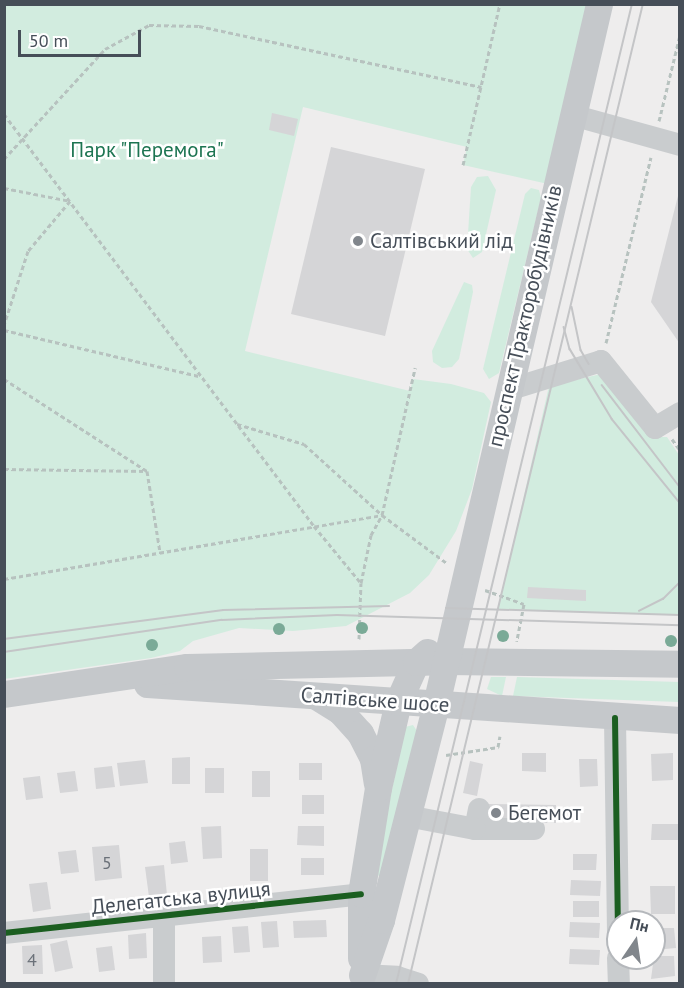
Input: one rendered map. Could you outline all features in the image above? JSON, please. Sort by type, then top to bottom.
[{"type":"main road","name":"проспект Тракторобудівників","points":[[362,979],[381,920],[436,704],[599,4]]},
{"type":"main road","points":[[362,979],[361,894],[378,788],[398,702],[416,662],[453,627]]},
{"type":"main road","name":"Салтівське шосе","points":[[4,694],[71,682],[187,667],[445,661],[680,664]]},
{"type":"main road","name":"Салтівське шосе","points":[[71,682],[162,684],[615,718],[680,720]]},
{"type":"main road","points":[[315,695],[340,711],[360,733],[373,759],[378,788]]},
{"type":"street","points":[[573,115],[680,145]]},
{"type":"street","points":[[508,390],[601,361],[656,428],[670,418]]},
{"type":"street","points":[[615,718],[618,910]]},
{"type":"street","points":[[407,816],[477,819],[534,829]]},
{"type":"street","name":"Делегатська вулиця","points":[[4,933],[164,918],[361,894]]},
{"type":"street","points":[[164,918],[164,984]]},
{"type":"street","points":[[362,979],[397,977],[418,984]]},
{"type":"path","points":[[463,165],[500,4]]},
{"type":"path","points":[[4,159],[105,49],[149,25],[199,26],[481,87]]},
{"type":"path","points":[[604,353],[680,35]]},
{"type":"path","points":[[4,114],[314,526],[361,583]]},
{"type":"path","points":[[4,188],[70,201]]},
{"type":"path","points":[[70,201],[28,251],[4,327],[201,376]]},
{"type":"path","points":[[359,639],[361,583],[371,535],[382,515],[415,368]]},
{"type":"path","points":[[4,379],[147,471],[160,552]]},
{"type":"path","points":[[670,418],[680,450]]},
{"type":"path","points":[[237,424],[304,444],[382,515],[448,563],[446,573]]},
{"type":"path","points":[[4,469],[147,471]]},
{"type":"path","points":[[4,579],[382,515]]},
{"type":"path","points":[[482,589],[524,604],[517,641]]},
{"type":"path","points":[[442,756],[498,747],[500,736]]},
{"type":"green space","name":"Парк \"Перемога\"","points":[[5,5],[591,5],[548,184],[463,165],[467,147],[303,107],[245,351],[410,391],[413,379],[451,384],[484,393],[491,402],[472,489],[456,531],[429,575],[410,593],[346,626],[293,631],[239,628],[193,641],[180,651],[151,658],[4,679]]},
{"type":"green space","points":[[488,176],[496,190],[482,252],[473,258],[467,249],[471,187],[477,177]]},
{"type":"green space","points":[[531,188],[539,190],[541,198],[499,373],[489,379],[483,369],[525,194]]},
{"type":"green space","points":[[464,282],[472,285],[473,292],[459,359],[452,367],[442,368],[433,362],[432,351]]},
{"type":"green space","points":[[601,374],[658,437],[667,437],[679,455],[679,615],[498,609],[549,386]]},
{"type":"green space","points":[[491,677],[506,677],[502,696],[487,689]]},
{"type":"green space","points":[[517,677],[679,682],[679,702],[513,696]]},
{"type":"green space","points":[[413,725],[417,731],[381,876],[374,875],[405,727]]},
{"type":"building","points":[[272,113],[298,119],[294,136],[269,130]]},
{"type":"building","name":"Салтівський лід","points":[[331,147],[425,169],[385,336],[291,314]]},
{"type":"building","points":[[680,192],[680,344],[651,302]]},
{"type":"building","points":[[528,587],[586,590],[586,601],[527,598]]},
{"type":"building","points":[[522,753],[546,753],[546,772],[522,771]]},
{"type":"building","points":[[673,753],[673,780],[652,781],[651,754]]},
{"type":"building","points":[[190,757],[190,784],[172,784],[172,758]]},
{"type":"building","points":[[579,759],[597,759],[598,786],[580,787]]},
{"type":"building","points":[[145,760],[148,783],[120,786],[117,763]]},
{"type":"building","points":[[470,761],[483,764],[477,796],[463,793]]},
{"type":"building","points":[[299,763],[322,763],[322,780],[299,780]]},
{"type":"building","points":[[112,766],[115,787],[96,789],[94,768]]},
{"type":"building","points":[[205,768],[224,768],[224,793],[205,793]]},
{"type":"building","points":[[75,771],[78,791],[60,793],[57,773]]},
{"type":"building","points":[[252,771],[270,771],[270,797],[252,797]]},
{"type":"building","points":[[40,776],[43,798],[26,800],[23,778]]},
{"type":"building","points":[[302,795],[324,795],[324,814],[302,814]]},
{"type":"building","points":[[483,804],[556,805],[556,823],[482,823]]},
{"type":"building","points":[[652,824],[678,824],[678,840],[651,840]]},
{"type":"building","points":[[221,826],[222,858],[203,859],[201,827]]},
{"type":"building","points":[[298,826],[324,826],[324,846],[297,845]]},
{"type":"building","points":[[185,841],[188,862],[171,864],[169,843]]},
{"type":"building","points":[[119,845],[122,878],[95,881],[92,847]]},
{"type":"building","points":[[250,849],[268,849],[268,881],[250,881]]},
{"type":"building","points":[[76,850],[79,872],[61,874],[58,852]]},
{"type":"building","points":[[573,854],[597,854],[596,870],[573,870]]},
{"type":"building","points":[[301,858],[324,858],[324,875],[301,875]]},
{"type":"building","points":[[164,865],[167,895],[149,897],[145,867]]},
{"type":"building","points":[[571,880],[601,881],[600,896],[570,895]]},
{"type":"building","points":[[47,882],[51,909],[33,912],[29,884]]},
{"type":"building","points":[[650,886],[675,886],[675,914],[666,914],[666,910],[651,910]]},
{"type":"building","points":[[573,901],[599,901],[599,917],[573,917]]},
{"type":"building","points":[[326,920],[327,937],[294,938],[293,921]]},
{"type":"building","points":[[277,921],[279,947],[263,948],[261,922]]},
{"type":"building","points":[[570,922],[600,923],[599,938],[569,937]]},
{"type":"building","points":[[248,926],[250,952],[234,953],[232,927]]},
{"type":"building","points":[[666,928],[674,928],[676,948],[666,949]]},
{"type":"building","points":[[146,933],[147,958],[129,959],[128,935]]},
{"type":"building","points":[[221,936],[222,962],[203,963],[202,937]]},
{"type":"building","points":[[67,940],[73,968],[55,972],[50,944]]},
{"type":"building","points":[[42,945],[43,974],[23,974],[22,946]]},
{"type":"building","points":[[112,946],[115,970],[99,972],[96,948]]},
{"type":"building","points":[[570,949],[600,950],[599,965],[569,964]]},
{"type":"building","points":[[666,956],[674,956],[675,976],[651,979],[652,970],[666,970]]},
{"type":"tram line","points":[[396,984],[632,4]]},
{"type":"tram line","points":[[408,984],[643,4]]},
{"type":"tram line","points":[[572,307],[581,350],[589,364]]},
{"type":"tram line","points":[[564,327],[570,349],[612,419],[680,503]]},
{"type":"tram line","points":[[602,385],[680,487]]},
{"type":"tram line","points":[[639,611],[663,599],[680,582]]},
{"type":"tram line","points":[[4,639],[223,610],[389,606]]},
{"type":"tram line","points":[[446,608],[680,615]]},
{"type":"tram line","points":[[4,652],[222,620],[337,615],[680,625]]},
{"type":"cycle path","points":[[615,718],[618,910]]},
{"type":"cycle path","points":[[4,933],[361,894]]},
{"type":"place","name":"Салтівський лід","points":[[358,241]]},
{"type":"place","name":"Бегемот","points":[[496,813]]}]
